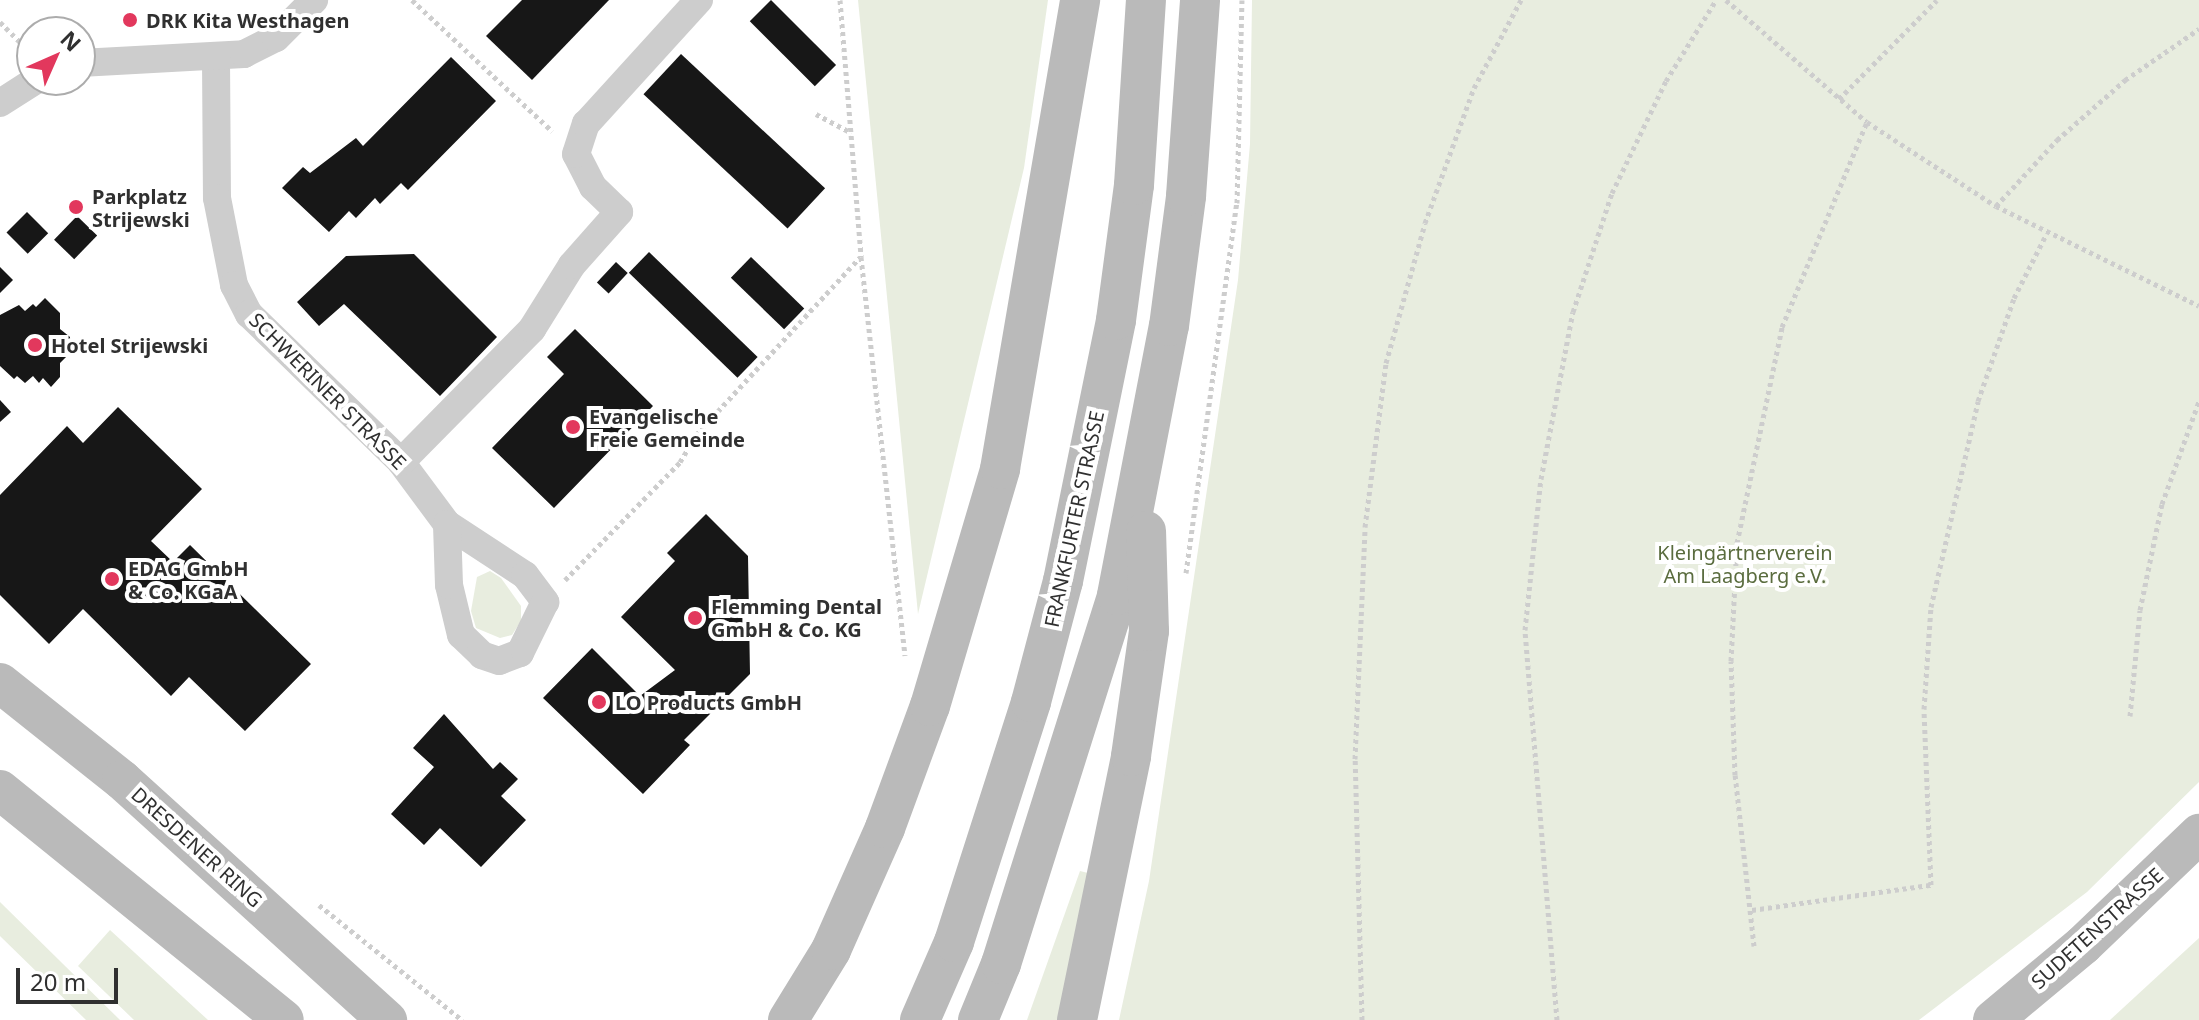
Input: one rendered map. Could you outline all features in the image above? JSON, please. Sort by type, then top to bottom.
[{"type":"street","points":[[96,63],[216,59],[244,54],[276,38],[314,0]]},
{"type":"street","points":[[401,462],[532,329],[572,265],[619,212],[593,187],[576,154],[586,124],[699,0]]},
{"type":"street","points":[[788,1020],[831,950],[885,828],[930,706],[1000,469],[1080,0]]},
{"type":"street","name":"FRANKFURTER STRASSE","points":[[920,1020],[959,927],[1031,702],[1063,581],[1116,320],[1134,185],[1146,0]]},
{"type":"street","points":[[978,1020],[1001,964],[1080,722],[1117,595],[1144,465],[1186,196],[1200,0]]},
{"type":"street","name":"SCHWERINER STRASSE","points":[[216,59],[217,198],[234,285],[249,314],[401,462],[447,524],[505,559],[545,602]]},
{"type":"street","points":[[1077,1020],[1131,756],[1149,631],[1144,465]]},
{"type":"street","points":[[447,524],[453,607],[461,635],[482,655],[499,661],[520,653],[545,602]]},
{"type":"street","name":"DRESDENER RING","points":[[0,683],[122,780],[387,1020]]},
{"type":"street","points":[[0,790],[284,1020]]},
{"type":"street","name":"SUDETENSTRASSE","points":[[1993,1020],[2083,945],[2199,834]]},
{"type":"street","points":[[338,973],[415,1020]]},
{"type":"path","points":[[412,0],[576,154]]},
{"type":"path","points":[[840,0],[861,257],[904,643]]},
{"type":"path","points":[[1362,1020],[1355,759],[1365,527],[1386,363],[1425,223],[1469,103],[1521,0]]},
{"type":"path","points":[[1557,1020],[1525,630],[1541,479],[1573,312],[1612,193],[1666,81],[1716,0]]},
{"type":"path","points":[[1726,0],[1867,122],[1996,206],[2046,235],[2199,306]]},
{"type":"path","points":[[1839,99],[1937,0]]},
{"type":"path","points":[[0,22],[16,38]]},
{"type":"path","points":[[1996,206],[2057,140],[2125,80],[2199,29]]},
{"type":"path","points":[[816,114],[852,133]]},
{"type":"path","points":[[1754,946],[1734,761],[1731,661],[1737,543],[1782,327],[1867,122]]},
{"type":"path","points":[[1752,910],[1931,885],[1924,709],[1931,607],[1978,401],[2014,298],[2046,235]]},
{"type":"path","points":[[545,602],[680,462],[696,435],[861,257]]},
{"type":"path","points":[[2130,716],[2140,610],[2162,504],[2199,401]]},
{"type":"green space","points":[[858,0],[1048,0],[1024,168],[918,614]]},
{"type":"green space","name":"Kleingärtnerverein Am Laagberg e.V.","points":[[1252,0],[2199,0],[2199,782],[2087,892],[1919,1020],[1119,1020],[1149,881],[1238,280],[1250,144]]},
{"type":"green space","points":[[490,571],[501,578],[521,606],[521,621],[512,635],[500,638],[476,628],[471,611],[477,577]]},
{"type":"green space","points":[[1080,871],[1088,873],[1058,1020],[1027,1020]]},
{"type":"green space","points":[[0,902],[120,1020],[86,1020],[0,936]]},
{"type":"green space","points":[[110,930],[208,1020],[134,1020],[78,966]]},
{"type":"green space","points":[[2199,938],[2199,1020],[2110,1020]]},
{"type":"building","points":[[522,0],[609,0],[532,80],[486,36]]},
{"type":"building","points":[[771,0],[836,65],[815,86],[750,21]]},
{"type":"building","points":[[681,54],[825,188],[788,229],[643,94]]},
{"type":"building","points":[[451,57],[496,101],[408,190],[401,183],[380,204],[375,198],[356,218],[349,211],[329,232],[282,188],[303,167],[310,173],[356,138],[363,146]]},
{"type":"building","points":[[27,212],[48,233],[28,254],[6,233]]},
{"type":"building","points":[[77,216],[97,235],[74,259],[54,240]]},
{"type":"building","points":[[649,252],[758,357],[737,378],[629,273]]},
{"type":"building","points":[[414,254],[497,337],[440,396],[344,304],[319,326],[297,302],[346,256]]},
{"type":"building","points":[[751,257],[804,308],[784,329],[731,278]]},
{"type":"building","points":[[616,262],[628,273],[609,293],[597,282]]},
{"type":"building","points":[[0,267],[13,280],[0,293]]},
{"type":"building","name":"Hotel Strijewski","points":[[45,298],[60,313],[60,329],[70,337],[71,352],[60,363],[60,377],[51,387],[43,378],[39,383],[33,376],[25,383],[17,376],[14,379],[0,366],[0,315],[19,305],[25,311],[33,304],[36,307]]},
{"type":"building","name":"Evangelische Freie Gemeinde","points":[[575,329],[653,406],[554,508],[492,448],[564,374],[547,357]]},
{"type":"building","points":[[0,400],[11,412],[0,422]]},
{"type":"building","name":"EDAG GmbH & Co. KGaA","points":[[118,407],[202,489],[151,541],[173,562],[190,545],[311,664],[245,731],[189,677],[171,696],[83,609],[49,644],[0,595],[0,495],[67,426],[83,443]]},
{"type":"building","points":[[706,514],[748,556],[750,674],[684,740],[690,745],[643,794],[543,698],[592,648],[640,696],[675,670],[621,617],[675,561],[667,553]]},
{"type":"building","points":[[444,714],[493,769],[500,762],[518,779],[501,796],[526,820],[481,867],[440,828],[424,845],[391,814],[434,767],[413,748]]},
{"type":"place","name":"DRK Kita Westhagen","points":[[130,20]]},
{"type":"place","name":"Parkplatz Strijewski","points":[[76,207]]},
{"type":"place","name":"Hotel Strijewski","points":[[35,345]]},
{"type":"place","name":"Evangelische Freie Gemeinde","points":[[573,427]]},
{"type":"place","name":"EDAG GmbH & Co. KGaA","points":[[112,579]]},
{"type":"place","name":"Flemming Dental GmbH & Co. KG","points":[[695,618]]},
{"type":"place","name":"LO Products GmbH","points":[[599,702]]}]
